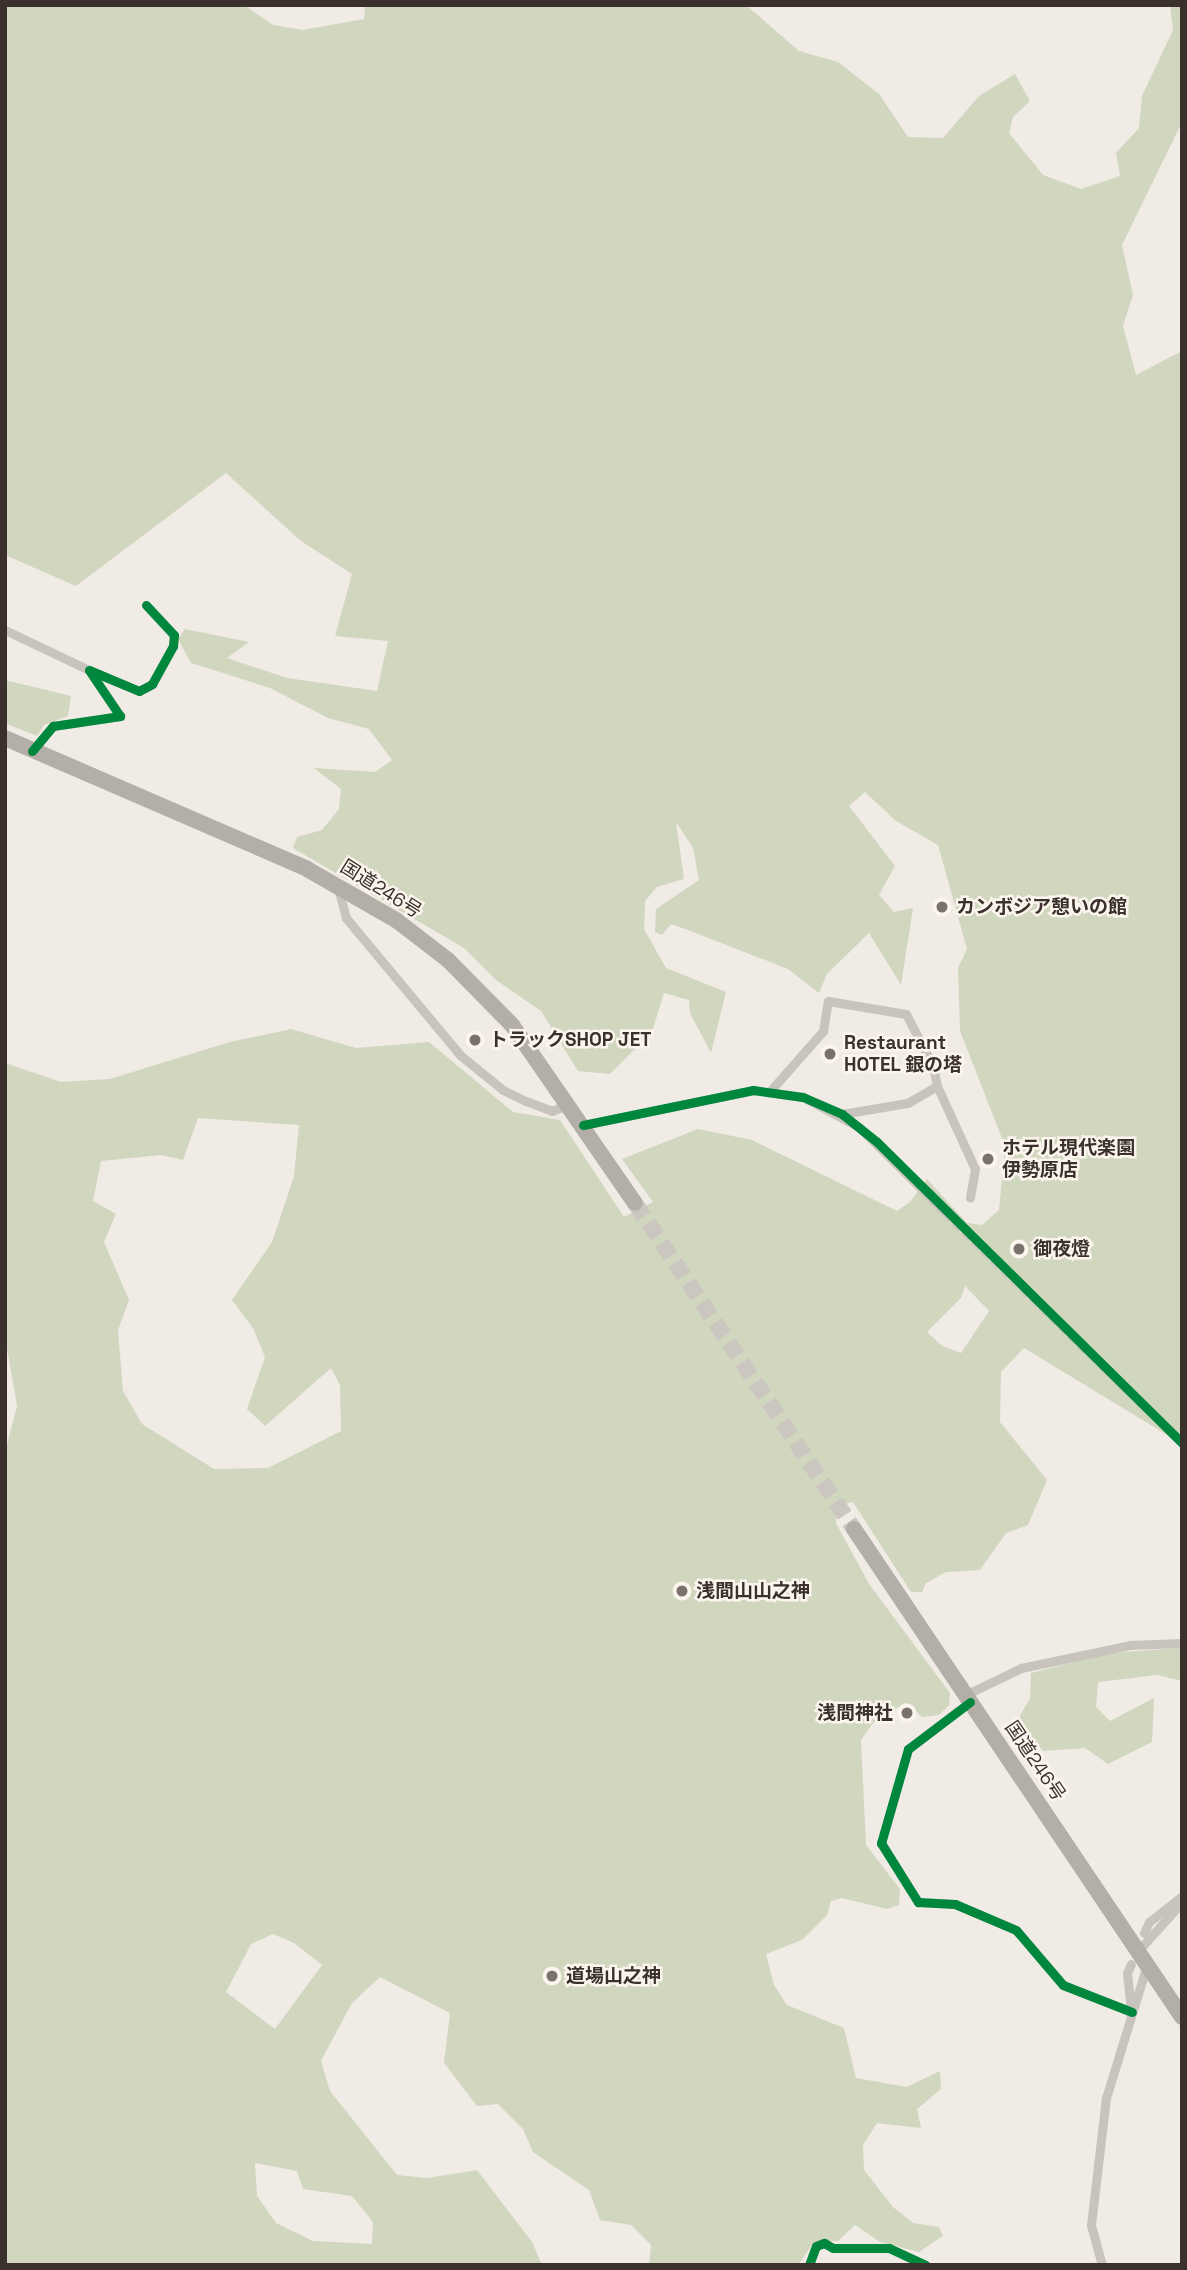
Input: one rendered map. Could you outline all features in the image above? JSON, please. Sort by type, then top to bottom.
[{"type":"highway","name":"国道246号","points":[[5,738],[337,884],[396,920],[474,985],[512,1025],[635,1203]]},
{"type":"highway","name":"国道246号","points":[[854,1529],[1139,1960],[1182,2017]]},
{"type":"street","points":[[5,630],[139,691],[149,688],[174,639],[171,628],[150,614],[146,605]]},
{"type":"street","points":[[32,751],[53,726],[120,716],[89,670]]},
{"type":"street","points":[[337,884],[346,918],[460,1055],[503,1090],[526,1101],[552,1111],[569,1104]]},
{"type":"street","points":[[771,1090],[823,1031],[828,1001],[906,1014],[933,1066],[937,1086],[975,1169],[970,1198]]},
{"type":"street","points":[[842,1114],[907,1103],[937,1086]]},
{"type":"street","points":[[583,1125],[733,1093],[771,1090],[803,1097],[842,1114],[877,1142],[945,1212]]},
{"type":"street","points":[[1108,1371],[1182,1443]]},
{"type":"street","points":[[1132,2012],[1063,1985],[1016,1930],[955,1904],[918,1902],[881,1843],[908,1749],[967,1699],[1021,1668],[1130,1645],[1182,1643]]},
{"type":"street","points":[[1144,1933],[1149,1922],[1182,1896]]},
{"type":"street","points":[[1132,2012],[1127,1973],[1182,1902]]},
{"type":"street","points":[[1102,2265],[1091,2225],[1093,2204],[1106,2098],[1132,2012],[1139,1960]]},
{"type":"street","points":[[809,2265],[816,2246],[824,2243],[833,2248],[889,2248],[923,2264]]},
{"type":"green space","points":[[5,5],[244,5],[273,25],[303,30],[364,19],[365,5],[746,5],[799,51],[838,62],[879,94],[908,137],[943,138],[979,96],[1015,74],[1030,101],[1013,117],[1009,133],[1043,175],[1081,189],[1120,176],[1116,153],[1139,128],[1142,96],[1173,30],[1170,5],[1182,5],[1182,122],[1122,245],[1133,295],[1123,326],[1136,375],[1182,351],[1182,1444],[1024,1348],[1001,1372],[1000,1422],[1047,1480],[1028,1525],[1006,1533],[980,1570],[946,1572],[926,1583],[922,1592],[911,1592],[853,1502],[837,1506],[836,1523],[869,1584],[950,1693],[949,1705],[939,1715],[922,1717],[905,1703],[873,1723],[861,1740],[866,1845],[900,1889],[899,1905],[887,1909],[842,1898],[831,1901],[827,1915],[802,1940],[766,1954],[774,1985],[787,2005],[844,2028],[856,2078],[907,2087],[940,2071],[941,2089],[917,2109],[921,2128],[877,2123],[863,2145],[864,2170],[893,2207],[913,2223],[939,2227],[943,2236],[919,2252],[880,2242],[855,2225],[838,2241],[814,2242],[798,2265],[649,2265],[651,2245],[631,2225],[600,2220],[589,2190],[533,2152],[523,2129],[498,2104],[477,2106],[444,2063],[450,2013],[380,1977],[352,2003],[321,2061],[330,2091],[397,2175],[427,2178],[477,2170],[532,2242],[542,2265],[5,2265],[5,1452],[17,1406],[5,1337],[5,1063],[61,1082],[110,1079],[230,1042],[291,1029],[356,1048],[429,1042],[513,1112],[560,1120],[624,1217],[653,1202],[622,1159],[698,1129],[752,1140],[897,1211],[910,1202],[927,1179],[967,1223],[982,1225],[999,1210],[1005,1146],[960,1031],[958,968],[967,949],[938,845],[896,821],[865,792],[849,806],[895,866],[879,895],[894,912],[913,908],[901,985],[869,933],[827,974],[819,993],[788,969],[688,930],[671,924],[662,935],[655,932],[656,909],[699,880],[693,848],[676,822],[684,879],[657,887],[645,901],[644,929],[666,968],[726,992],[711,1053],[690,1013],[689,1000],[664,993],[652,1032],[610,1074],[578,1071],[541,1011],[496,980],[464,948],[293,848],[297,837],[322,830],[339,809],[341,789],[314,768],[375,772],[392,760],[369,729],[328,718],[270,688],[191,663],[178,639],[185,629],[249,642],[227,658],[287,678],[377,691],[388,641],[335,636],[352,574],[301,541],[226,473],[76,586],[5,555]],"holes":[[[198,1118],[299,1125],[294,1176],[272,1242],[232,1300],[253,1328],[265,1357],[247,1409],[265,1426],[331,1368],[340,1385],[341,1431],[268,1468],[214,1469],[142,1424],[123,1391],[118,1330],[129,1300],[104,1242],[116,1214],[93,1201],[101,1161],[161,1155],[183,1160]],[[965,1286],[989,1311],[961,1353],[942,1346],[927,1332],[961,1298]],[[273,1934],[294,1943],[322,1965],[275,2029],[226,1992],[251,1944]],[[255,2163],[297,2171],[303,2189],[352,2196],[373,2222],[372,2244],[313,2241],[276,2223],[257,2196]]]},
{"type":"green space","points":[[5,680],[71,696],[68,716],[44,725],[37,736],[5,723]]},
{"type":"green space","points":[[1182,1648],[1182,1681],[1158,1675],[1098,1682],[1096,1707],[1110,1721],[1154,1698],[1152,1742],[1108,1764],[1085,1748],[1043,1751],[1017,1721],[1030,1698],[1031,1673],[1109,1653]]},
{"type":"tunnel","points":[[635,1203],[854,1529]]},
{"type":"tunnel","points":[[945,1212],[1108,1371]]},
{"type":"cycle path","points":[[32,751],[53,726],[120,716],[89,670],[139,691],[152,684],[173,646],[174,635],[146,605]]},
{"type":"cycle path","points":[[583,1125],[753,1090],[803,1097],[842,1114],[877,1142],[1182,1443]]},
{"type":"cycle path","points":[[970,1702],[908,1749],[881,1843],[918,1902],[955,1904],[1016,1930],[1063,1985],[1132,2012]]},
{"type":"cycle path","points":[[809,2265],[816,2246],[824,2243],[833,2248],[889,2248],[925,2265]]},
{"type":"place","name":"カンボジア憩いの館","points":[[942,907]]},
{"type":"place","name":"トラックSHOP JET","points":[[475,1040]]},
{"type":"place","name":"Restaurant HOTEL 銀の塔","points":[[830,1054]]},
{"type":"place","name":"ホテル現代楽園 伊勢原店","points":[[988,1159]]},
{"type":"place","name":"御夜燈","points":[[1019,1249]]},
{"type":"place","name":"浅間山山之神","points":[[682,1591]]},
{"type":"place","name":"浅間神社","points":[[907,1713]]},
{"type":"place","name":"道場山之神","points":[[552,1976]]}]
